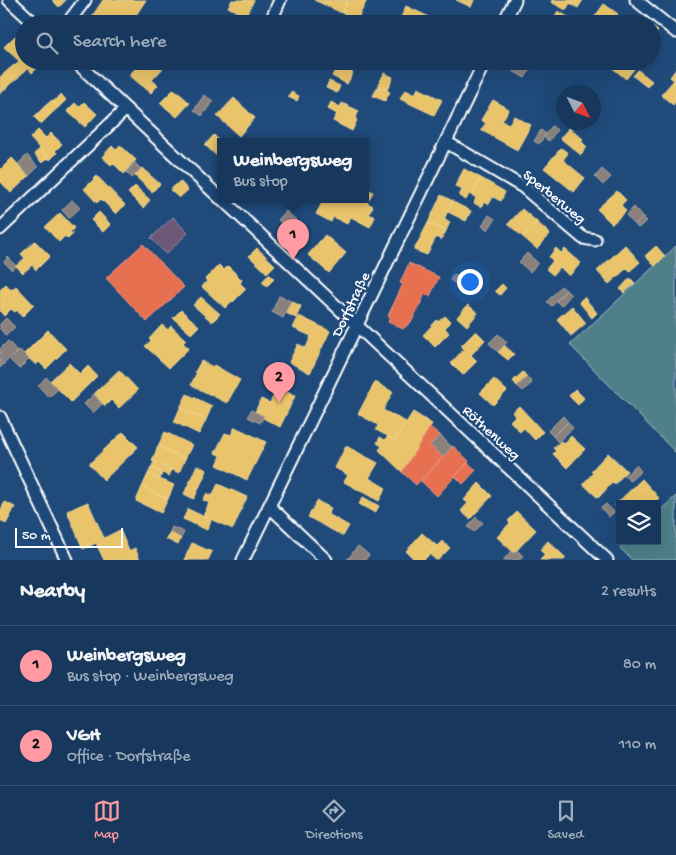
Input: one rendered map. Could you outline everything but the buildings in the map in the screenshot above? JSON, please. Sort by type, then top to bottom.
[{"type":"street","points":[[9,0],[25,15]]},
{"type":"street","points":[[74,15],[85,0]]},
{"type":"street","points":[[273,15],[280,0]]},
{"type":"street","points":[[508,15],[515,0]]},
{"type":"street","points":[[636,0],[655,15]]},
{"type":"street","points":[[661,20],[676,32]]},
{"type":"street","name":"Röthenweg","points":[[85,70],[217,194]]},
{"type":"street","name":"Dorfstraße","points":[[242,560],[481,70]]},
{"type":"street","points":[[0,229],[126,109]]},
{"type":"street","name":"Sperberweg","points":[[446,142],[523,187],[584,238],[595,240]]},
{"type":"street","name":"Röthenweg","points":[[226,203],[607,560]]},
{"type":"street","points":[[0,417],[67,560]]},
{"type":"street","points":[[269,506],[326,560]]},
{"type":"green space","points":[[676,246],[676,453],[570,345]]},
{"type":"green space","points":[[676,496],[676,560],[632,560],[620,548],[623,545],[661,545],[661,509]]},
{"type":"place","name":"Weinbergsweg","points":[[293,260]]},
{"type":"place","name":"VGH","points":[[279,403]]}]
